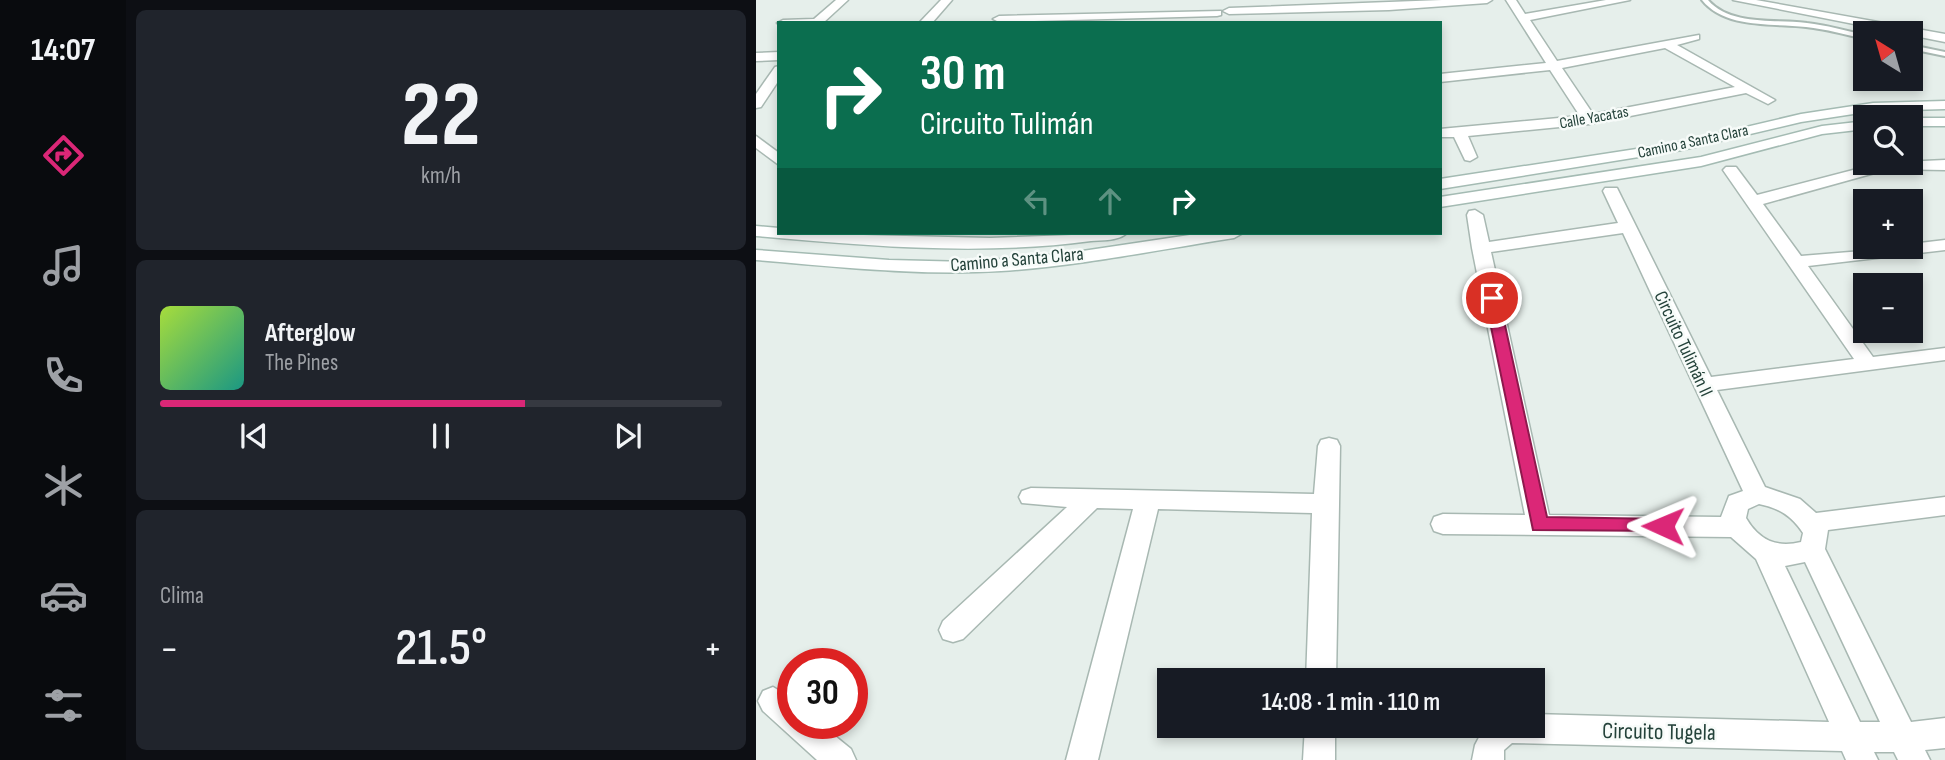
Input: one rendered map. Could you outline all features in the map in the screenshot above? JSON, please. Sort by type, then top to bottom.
[{"type":"street","points":[[818,21],[843,0]]},
{"type":"street","points":[[927,21],[947,0]]},
{"type":"street","points":[[1159,0],[1166,14]]},
{"type":"street","points":[[1269,0],[1279,9]]},
{"type":"street","points":[[1378,0],[1389,8]]},
{"type":"street","points":[[999,19],[1035,14],[1166,14],[1389,8],[1487,0]]},
{"type":"street","points":[[1511,0],[1525,17],[1590,120]]},
{"type":"street","points":[[1525,17],[1625,0]]},
{"type":"street","points":[[1738,0],[1865,21]]},
{"type":"street","points":[[1770,0],[1872,21]]},
{"type":"street","points":[[765,23],[777,23]]},
{"type":"street","points":[[1923,29],[1945,31]]},
{"type":"street","points":[[1923,32],[1945,38]]},
{"type":"street","points":[[1442,78],[1557,66],[1695,37]]},
{"type":"street","points":[[1666,44],[1768,100]]},
{"type":"street","points":[[756,50],[777,49]]},
{"type":"street","points":[[756,57],[777,56]]},
{"type":"street","points":[[756,104],[777,73]]},
{"type":"street","name":"Calle Yacatas","points":[[1442,133],[1590,120],[1746,89]]},
{"type":"street","name":"Camino a Santa Clara","points":[[1442,184],[1682,146],[1801,118],[1873,107],[1945,104]]},
{"type":"street","points":[[1923,122],[1945,122]]},
{"type":"street","name":"Camino a Santa Clara","points":[[1442,202],[1701,161],[1822,131],[1853,127]]},
{"type":"street","points":[[1461,133],[1470,157]]},
{"type":"street","points":[[756,140],[777,159]]},
{"type":"street","points":[[1923,157],[1945,155]]},
{"type":"street","points":[[1923,165],[1945,165]]},
{"type":"street","points":[[1731,170],[1867,364]]},
{"type":"street","points":[[1755,201],[1853,175]]},
{"type":"street","name":"Circuito Tulimán II","points":[[1611,191],[1757,495]]},
{"type":"street","points":[[1475,215],[1539,525]]},
{"type":"street","points":[[1482,248],[1629,227]]},
{"type":"street","name":"Camino a Santa Clara","points":[[756,231],[777,233]]},
{"type":"street","name":"Camino a Santa Clara","points":[[803,235],[925,245],[1002,245],[1060,242],[1105,235]]},
{"type":"street","name":"Camino a Santa Clara","points":[[756,255],[890,265],[971,267],[1059,259],[1221,235]]},
{"type":"street","points":[[1797,262],[1945,245]]},
{"type":"street","points":[[1703,385],[1945,354]]},
{"type":"street","points":[[1321,668],[1329,446]]},
{"type":"street","points":[[1909,749],[1811,536],[1804,513],[1782,499],[1757,495],[1738,503],[1732,519],[1743,538],[1766,553],[1793,557],[1811,536],[1945,506]]},
{"type":"street","points":[[1031,496],[1325,504]]},
{"type":"street","points":[[953,630],[1092,498]]},
{"type":"street","points":[[1082,760],[1148,499]]},
{"type":"street","points":[[1443,524],[1737,527]]},
{"type":"street","points":[[1766,553],[1857,748]]},
{"type":"street","name":"Circuito Tugela","points":[[1488,760],[1487,752],[1494,735],[1508,728],[1909,749],[1945,733]]},
{"type":"street","points":[[1319,760],[1320,738]]},
{"type":"street","points":[[816,739],[840,760]]},
{"type":"lane","points":[[1705,0],[1709,7],[1729,16],[1808,25],[1853,34]]},
{"type":"lane","points":[[1923,49],[1945,54]]},
{"type":"route","points":[[1492,298],[1539,525],[1663,526]]}]
